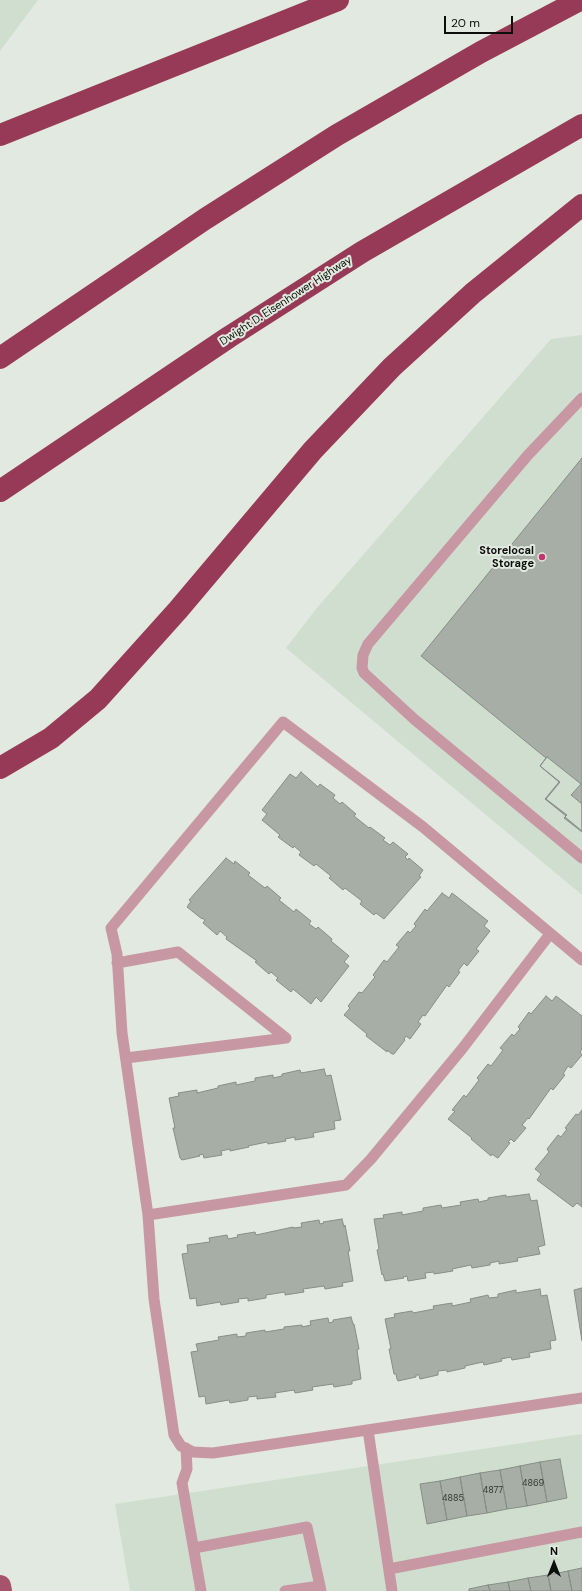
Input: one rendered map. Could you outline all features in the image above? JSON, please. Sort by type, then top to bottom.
[{"type":"highway","points":[[0,135],[338,0]]},
{"type":"highway","points":[[0,358],[205,218],[337,135],[481,52],[580,0]]},
{"type":"highway","points":[[0,129],[26,124]]},
{"type":"highway","name":"Dwight D. Eisenhower Highway","points":[[0,491],[229,337],[355,256],[582,125]]},
{"type":"highway","points":[[0,768],[51,738],[98,699],[178,610],[313,450],[392,367],[473,293],[582,205]]},
{"type":"main road","points":[[0,1586],[1,1591]]},
{"type":"lane","points":[[582,398],[528,455],[368,644],[363,655],[362,668],[364,673],[414,719],[582,858]]},
{"type":"lane","points":[[582,960],[423,827],[283,722],[111,928],[117,963],[122,1034],[148,1215],[154,1299],[174,1435],[181,1446],[193,1452],[210,1453],[582,1398]]},
{"type":"lane","points":[[148,1215],[346,1185],[371,1159],[462,1049],[550,934]]},
{"type":"lane","points":[[117,963],[178,952],[286,1038],[126,1058]]},
{"type":"lane","points":[[368,1430],[392,1591]]},
{"type":"lane","points":[[186,1448],[187,1469],[182,1483],[201,1591]]},
{"type":"lane","points":[[194,1548],[307,1527],[320,1588],[285,1591]]},
{"type":"lane","points":[[388,1569],[582,1532]]},
{"type":"shaded area","points":[[0,0],[38,0],[0,51]]},
{"type":"shaded area","points":[[582,335],[582,895],[286,648],[316,609],[551,339]]},
{"type":"shaded area","points":[[582,1434],[582,1591],[130,1591],[115,1504]]},
{"type":"building","name":"Storelocal Storage","points":[[582,458],[582,831],[565,817],[567,815],[546,799],[560,782],[540,766],[546,758],[421,656]]},
{"type":"building","points":[[547,757],[581,784],[571,795],[582,804],[582,832],[564,818],[566,816],[545,799],[559,782],[540,766]]},
{"type":"building","points":[[301,772],[318,787],[320,784],[335,795],[333,798],[340,804],[342,802],[356,814],[354,816],[385,838],[383,840],[390,845],[393,842],[408,854],[405,857],[408,860],[409,858],[423,870],[419,876],[421,877],[384,919],[376,913],[374,915],[360,904],[362,901],[345,888],[343,890],[329,878],[331,876],[316,864],[314,866],[299,855],[301,852],[294,846],[293,848],[278,837],[280,835],[262,820],[267,814],[262,810],[290,774],[296,778]]},
{"type":"building","points":[[226,858],[234,864],[235,861],[250,873],[248,875],[265,888],[267,886],[281,898],[279,900],[294,912],[296,909],[311,921],[309,924],[316,929],[318,927],[332,939],[331,941],[349,956],[344,962],[349,966],[321,1002],[316,997],[311,1004],[293,989],[291,992],[276,980],[278,978],[271,972],[269,974],[255,962],[257,961],[226,939],[227,937],[220,931],[217,935],[203,923],[205,920],[187,907],[191,901],[189,900]]},
{"type":"building","points":[[442,893],[449,898],[452,893],[488,921],[484,926],[490,931],[476,949],[479,951],[467,966],[464,963],[458,971],[460,972],[449,987],[447,985],[425,1016],[423,1015],[418,1022],[421,1024],[410,1039],[406,1036],[404,1039],[405,1040],[394,1054],[392,1054],[387,1050],[387,1052],[366,1036],[367,1034],[344,1015],[350,1008],[348,1006],[359,992],[362,993],[375,977],[373,975],[384,960],[387,962],[399,947],[396,945],[408,931],[410,933],[416,926],[414,924],[425,909],[427,911]]},
{"type":"building","points":[[546,996],[552,1001],[556,996],[582,1016],[582,1049],[580,1052],[582,1055],[571,1068],[568,1066],[563,1074],[565,1075],[553,1090],[551,1088],[529,1119],[528,1118],[522,1125],[526,1128],[514,1142],[511,1139],[508,1142],[510,1143],[498,1158],[492,1154],[491,1156],[471,1139],[472,1138],[448,1119],[455,1111],[452,1110],[464,1095],[466,1097],[479,1080],[477,1078],[488,1064],[491,1066],[503,1050],[500,1048],[512,1034],[514,1036],[520,1029],[518,1027],[529,1012],[531,1014]]},
{"type":"building","points":[[324,1069],[326,1076],[331,1075],[341,1120],[334,1121],[335,1129],[313,1133],[314,1137],[295,1140],[295,1137],[285,1139],[286,1141],[268,1144],[267,1142],[230,1151],[230,1149],[221,1151],[222,1155],[204,1158],[203,1154],[182,1160],[180,1158],[173,1128],[175,1128],[169,1098],[179,1096],[178,1093],[197,1090],[197,1093],[236,1082],[236,1085],[255,1081],[255,1078],[273,1075],[273,1078],[282,1076],[282,1074],[300,1070],[301,1073]]},
{"type":"building","points":[[582,1110],[582,1207],[577,1203],[573,1207],[537,1180],[541,1174],[535,1169],[549,1152],[547,1149],[558,1135],[561,1137],[567,1129],[565,1128],[576,1114],[578,1115]]},
{"type":"building","points":[[529,1194],[531,1201],[537,1200],[545,1245],[538,1247],[540,1254],[517,1258],[518,1261],[499,1264],[499,1261],[490,1263],[490,1265],[472,1268],[471,1265],[452,1269],[453,1271],[434,1274],[434,1272],[425,1273],[426,1278],[408,1281],[407,1276],[403,1277],[404,1278],[385,1281],[383,1274],[382,1275],[377,1250],[379,1249],[374,1219],[384,1218],[383,1215],[402,1212],[402,1215],[423,1211],[423,1208],[441,1205],[442,1208],[461,1205],[460,1202],[478,1199],[479,1202],[488,1200],[488,1198],[506,1195],[506,1197]]},
{"type":"building","points":[[342,1219],[344,1227],[345,1225],[350,1251],[348,1251],[353,1281],[342,1283],[343,1286],[325,1289],[324,1286],[303,1289],[304,1292],[285,1295],[285,1292],[266,1295],[266,1298],[248,1301],[248,1298],[238,1299],[239,1302],[221,1305],[220,1302],[197,1306],[196,1298],[190,1299],[182,1254],[188,1253],[187,1245],[210,1242],[209,1238],[227,1235],[228,1239],[238,1237],[237,1235],[255,1232],[256,1235],[293,1227],[302,1227],[301,1223],[319,1220],[320,1224],[324,1223],[323,1222]]},
{"type":"building","points":[[582,1288],[582,1341],[574,1290]]},
{"type":"building","points":[[540,1289],[541,1296],[547,1295],[556,1340],[550,1341],[551,1349],[529,1353],[530,1357],[512,1360],[511,1357],[501,1359],[502,1361],[484,1365],[483,1362],[447,1372],[447,1370],[438,1371],[438,1375],[420,1379],[419,1375],[416,1375],[416,1377],[398,1381],[396,1374],[394,1374],[385,1319],[395,1317],[394,1314],[412,1311],[413,1313],[434,1309],[433,1306],[452,1303],[452,1306],[471,1302],[470,1299],[488,1295],[489,1298],[498,1297],[498,1294],[516,1290],[516,1293]]},
{"type":"building","points":[[351,1317],[354,1324],[359,1349],[357,1350],[361,1379],[352,1381],[352,1384],[334,1387],[333,1384],[312,1387],[313,1390],[295,1393],[294,1390],[275,1393],[276,1397],[257,1399],[257,1396],[248,1397],[248,1400],[230,1403],[229,1400],[206,1404],[205,1396],[199,1397],[191,1352],[198,1351],[196,1344],[219,1340],[218,1337],[237,1334],[237,1337],[246,1336],[246,1333],[265,1330],[265,1332],[284,1329],[284,1327],[302,1325],[302,1327],[311,1325],[310,1321],[328,1318],[329,1323],[333,1322],[333,1320]]},
{"type":"building","points":[[560,1459],[567,1498],[547,1502],[540,1462]]},
{"type":"building","points":[[540,1462],[547,1502],[527,1506],[520,1466]]},
{"type":"building","points":[[520,1466],[527,1506],[507,1509],[500,1470]]},
{"type":"building","points":[[500,1470],[507,1509],[487,1513],[480,1473]]},
{"type":"building","points":[[480,1473],[487,1513],[467,1516],[460,1477]]},
{"type":"building","points":[[460,1477],[467,1516],[447,1520],[440,1481]]},
{"type":"building","points":[[440,1481],[447,1520],[427,1524],[420,1484]]},
{"type":"building","points":[[582,1568],[582,1591],[572,1591],[568,1571]]},
{"type":"building","points":[[568,1571],[572,1591],[551,1591],[548,1575]]},
{"type":"building","points":[[548,1575],[551,1591],[531,1591],[528,1578]]},
{"type":"building","points":[[528,1578],[531,1591],[510,1591],[508,1582]]},
{"type":"building","points":[[508,1582],[510,1591],[490,1591],[488,1585]]},
{"type":"building","points":[[488,1585],[490,1591],[469,1591],[469,1589]]},
{"type":"place","name":"Storelocal Storage","points":[[542,557]]}]
